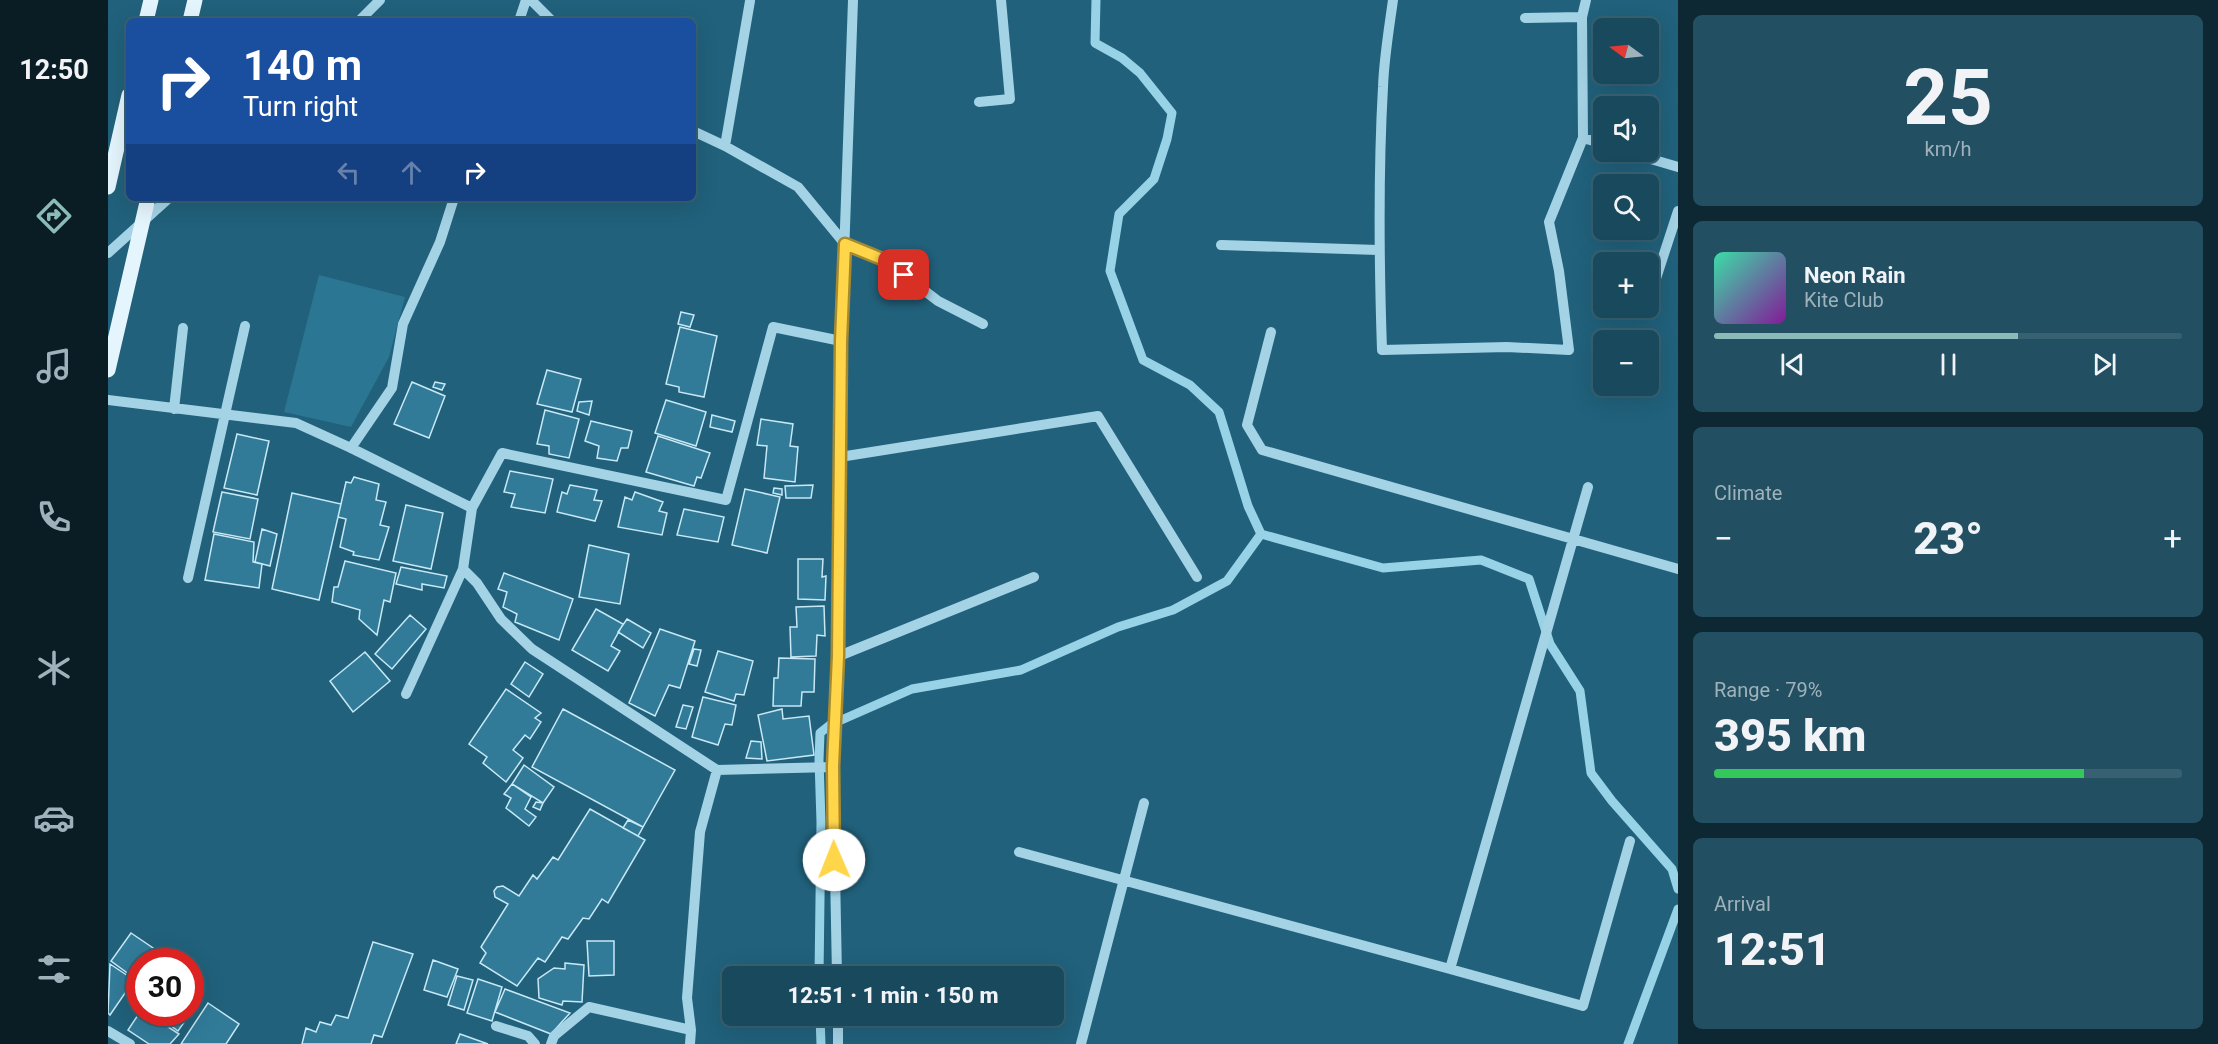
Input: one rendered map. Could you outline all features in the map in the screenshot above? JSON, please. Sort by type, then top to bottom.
[{"type":"main road","points":[[147,18],[151,0]]},
{"type":"main road","points":[[108,187],[126,108]]},
{"type":"main road","points":[[108,370],[147,201]]},
{"type":"street","points":[[362,18],[380,0]]},
{"type":"street","points":[[520,18],[528,0],[549,18]]},
{"type":"street","points":[[837,966],[831,767],[838,656],[841,341],[853,0]]},
{"type":"street","points":[[979,102],[1010,99],[1001,0]]},
{"type":"street","points":[[1393,0],[1383,85],[1378,250],[1382,350],[1507,347],[1569,350],[1550,222],[1583,138],[1582,17],[1586,0]]},
{"type":"street","points":[[725,146],[750,2]]},
{"type":"street","points":[[1524,18],[1582,17]]},
{"type":"street","points":[[696,132],[798,187],[845,244],[887,261],[938,301],[983,324]]},
{"type":"street","points":[[1583,138],[1593,141]]},
{"type":"street","points":[[1659,161],[1678,167]]},
{"type":"street","points":[[108,254],[166,201]]},
{"type":"street","points":[[351,448],[392,388],[403,324],[440,242],[453,201]]},
{"type":"street","points":[[1659,270],[1678,211]]},
{"type":"street","points":[[1221,245],[1378,250]]},
{"type":"street","points":[[188,579],[245,326]]},
{"type":"street","points":[[406,694],[463,569],[472,508],[502,453],[726,500],[773,327],[841,341]]},
{"type":"street","points":[[174,409],[183,328]]},
{"type":"street","points":[[1271,332],[1247,425],[1262,450],[1678,569]]},
{"type":"street","points":[[108,400],[296,423],[472,508]]},
{"type":"street","points":[[840,457],[1098,416],[1197,577]]},
{"type":"street","points":[[1450,969],[1588,487]]},
{"type":"street","points":[[463,569],[477,583],[501,619],[532,649],[717,770],[831,767]]},
{"type":"street","points":[[838,656],[1034,577]]},
{"type":"street","points":[[690,1044],[691,1030],[687,998],[700,832],[717,770]]},
{"type":"street","points":[[1081,1044],[1144,803]]},
{"type":"street","points":[[1019,852],[1583,1006],[1630,841]]},
{"type":"street","points":[[551,1044],[554,1036],[589,1007],[691,1030]]},
{"type":"street","points":[[496,1026],[528,1036],[535,1044]]},
{"type":"street","points":[[838,1026],[838,1044]]},
{"type":"street","points":[[108,1031],[130,1044]]},
{"type":"shaded area","points":[[319,275],[405,297],[389,357],[351,427],[284,412]]},
{"type":"building","points":[[681,312],[694,315],[690,327],[678,324]]},
{"type":"building","points":[[680,327],[717,336],[704,397],[679,392],[679,387],[666,384]]},
{"type":"building","points":[[547,370],[581,379],[572,412],[537,404]]},
{"type":"building","points":[[412,382],[445,396],[429,438],[394,424]]},
{"type":"building","points":[[435,382],[445,384],[442,390],[433,387]]},
{"type":"building","points":[[666,400],[706,412],[696,446],[655,433]]},
{"type":"building","points":[[592,401],[589,415],[577,411],[579,402]]},
{"type":"building","points":[[545,410],[579,419],[569,458],[549,454],[549,446],[537,444]]},
{"type":"building","points":[[712,415],[735,421],[732,432],[710,427]]},
{"type":"building","points":[[761,419],[793,424],[790,446],[798,447],[795,482],[764,478],[767,446],[757,445]]},
{"type":"building","points":[[591,421],[632,431],[628,448],[621,448],[617,461],[597,458],[599,446],[585,441]]},
{"type":"building","points":[[237,434],[269,441],[257,495],[224,488]]},
{"type":"building","points":[[658,436],[710,453],[701,478],[697,477],[694,486],[646,472]]},
{"type":"building","points":[[510,471],[553,479],[545,513],[511,507],[515,494],[504,492]]},
{"type":"building","points":[[354,477],[379,484],[376,500],[386,502],[380,525],[389,527],[379,560],[353,555],[354,552],[340,547],[346,519],[338,517],[346,482],[351,483]]},
{"type":"building","points":[[570,485],[597,490],[594,500],[602,501],[595,521],[557,512],[562,492],[567,494]]},
{"type":"building","points":[[813,485],[811,498],[786,498],[785,486]]},
{"type":"building","points":[[774,488],[782,489],[782,495],[773,493]]},
{"type":"building","points":[[745,489],[780,497],[767,553],[732,545]]},
{"type":"building","points":[[222,492],[258,499],[250,539],[213,532]]},
{"type":"building","points":[[635,492],[663,502],[659,511],[667,513],[662,535],[618,527],[625,497],[632,500]]},
{"type":"building","points":[[292,493],[341,504],[319,600],[272,589]]},
{"type":"building","points":[[406,505],[443,513],[431,569],[393,561]]},
{"type":"building","points":[[684,509],[724,517],[718,542],[677,535]]},
{"type":"building","points":[[262,529],[277,534],[270,566],[255,562]]},
{"type":"building","points":[[214,534],[254,542],[253,562],[262,564],[259,588],[205,580]]},
{"type":"building","points":[[589,545],[629,554],[620,604],[579,597]]},
{"type":"building","points":[[798,559],[823,559],[822,577],[826,576],[825,600],[798,599]]},
{"type":"building","points":[[345,561],[396,573],[390,602],[384,600],[377,635],[359,619],[360,610],[332,602],[334,587],[338,587]]},
{"type":"building","points":[[401,567],[447,576],[444,588],[422,584],[422,590],[396,584]]},
{"type":"building","points":[[504,573],[573,599],[559,640],[515,622],[517,614],[503,607],[507,592],[498,589]]},
{"type":"building","points":[[824,606],[825,636],[817,635],[816,656],[791,657],[790,627],[797,627],[796,607]]},
{"type":"building","points":[[596,609],[623,624],[611,646],[620,651],[608,671],[572,650]]},
{"type":"building","points":[[410,615],[426,629],[392,669],[375,654]]},
{"type":"building","points":[[627,619],[651,633],[643,648],[618,632]]},
{"type":"building","points":[[660,629],[695,641],[680,688],[669,685],[655,716],[629,703]]},
{"type":"building","points":[[694,649],[701,650],[697,666],[689,664]]},
{"type":"building","points":[[718,651],[753,661],[744,695],[736,694],[734,701],[705,692]]},
{"type":"building","points":[[365,652],[390,681],[353,712],[330,681]]},
{"type":"building","points":[[779,658],[815,659],[814,692],[802,692],[801,706],[773,706],[774,678],[778,678]]},
{"type":"building","points":[[525,662],[543,674],[529,697],[511,684]]},
{"type":"building","points":[[506,689],[541,713],[535,718],[541,722],[530,739],[525,735],[513,750],[523,758],[506,782],[483,763],[487,757],[469,744]]},
{"type":"building","points":[[703,697],[736,705],[732,725],[725,724],[718,745],[692,737]]},
{"type":"building","points":[[683,705],[693,707],[686,729],[676,727]]},
{"type":"building","points":[[563,709],[675,770],[643,827],[532,767]]},
{"type":"building","points":[[782,709],[783,719],[809,716],[814,755],[767,761],[758,715]]},
{"type":"building","points":[[751,741],[761,742],[762,759],[746,758]]},
{"type":"building","points":[[524,765],[554,787],[543,803],[512,784]]},
{"type":"building","points":[[512,784],[531,797],[525,809],[536,817],[529,826],[506,808],[511,798],[504,794]]},
{"type":"building","points":[[536,802],[543,803],[540,810],[533,807]]},
{"type":"building","points":[[590,809],[645,840],[608,903],[602,899],[589,919],[583,918],[568,939],[562,937],[545,962],[538,958],[517,986],[480,963],[486,953],[481,947],[508,904],[495,897],[494,891],[497,887],[503,886],[519,896],[533,875],[537,879],[553,857],[558,860]]},
{"type":"building","points":[[628,820],[643,827],[638,836],[623,828]]},
{"type":"building","points":[[131,933],[153,948],[126,948],[126,972],[111,961]]},
{"type":"building","points":[[587,941],[614,941],[614,975],[589,976]]},
{"type":"building","points":[[373,942],[413,954],[382,1037],[374,1035],[371,1044],[302,1044],[306,1028],[316,1032],[320,1022],[331,1025],[336,1015],[348,1018]]},
{"type":"building","points":[[433,960],[458,969],[447,997],[424,990]]},
{"type":"building","points":[[565,963],[584,965],[582,1002],[563,1001],[562,1005],[539,998],[538,979],[554,968],[565,969]]},
{"type":"building","points":[[110,964],[126,975],[126,992],[110,1015],[108,1013]]},
{"type":"building","points":[[457,976],[473,980],[464,1010],[448,1005]]},
{"type":"building","points":[[478,979],[502,987],[492,1021],[467,1013]]},
{"type":"building","points":[[505,989],[570,1013],[551,1034],[495,1012]]},
{"type":"building","points":[[208,1003],[239,1024],[226,1044],[181,1044],[193,1026],[204,1026],[204,1009]]},
{"type":"building","points":[[131,1026],[167,1026],[179,1034],[170,1044],[149,1044],[128,1030]]},
{"type":"building","points":[[171,1026],[181,1026],[178,1031]]},
{"type":"building","points":[[460,1034],[488,1044],[456,1044]]},
{"type":"waterway","points":[[1096,0],[1095,43],[1122,58],[1140,73],[1172,113],[1167,139],[1154,179],[1119,214],[1110,271],[1143,360],[1190,385],[1219,412],[1248,506],[1261,534],[1383,568],[1481,560],[1529,579],[1550,644],[1580,691],[1591,773],[1612,801],[1672,869],[1678,889]]},
{"type":"waterway","points":[[819,966],[820,733],[830,725],[912,689],[1021,670],[1118,627],[1173,610],[1227,581],[1261,534]]},
{"type":"waterway","points":[[1628,1044],[1678,909]]},
{"type":"waterway","points":[[820,1026],[821,1044]]},
{"type":"route","points":[[834,860],[833,766],[838,656],[841,341],[845,244],[887,261],[904,275]]}]
